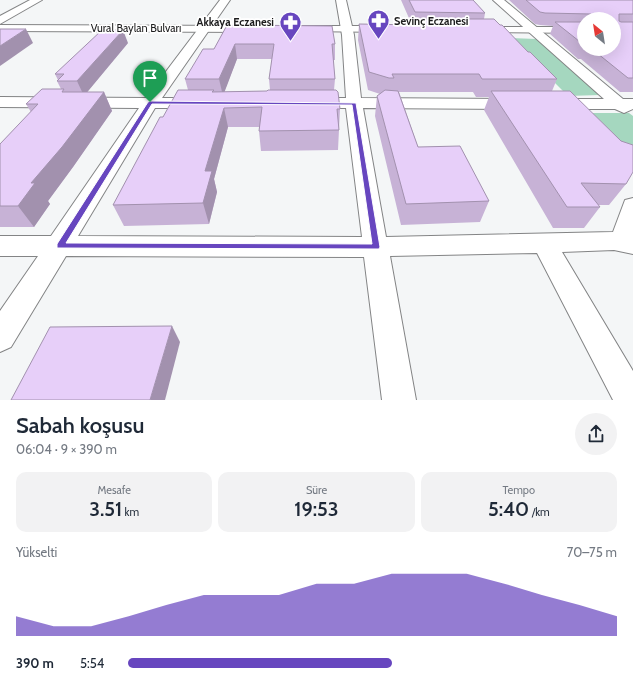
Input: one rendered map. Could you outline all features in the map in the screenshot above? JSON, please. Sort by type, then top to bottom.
[{"type":"street","points":[[0,22],[37,0]]},
{"type":"street","points":[[0,337],[60,246],[150,102],[225,0]]},
{"type":"street","points":[[341,0],[347,32],[354,104],[399,400]]},
{"type":"street","points":[[498,0],[626,104],[633,115]]},
{"type":"street","points":[[484,18],[503,37]]},
{"type":"street","name":"Vural Baylan Bulvarı","points":[[0,28],[201,32]]},
{"type":"street","points":[[466,32],[503,37],[536,32],[577,30]]},
{"type":"street","name":"Vural Baylan Bulvarı","points":[[0,34],[264,32]]},
{"type":"street","points":[[292,32],[401,32]]},
{"type":"street","points":[[536,32],[577,35]]},
{"type":"street","points":[[555,88],[588,120]]},
{"type":"street","points":[[0,102],[213,103]]},
{"type":"street","points":[[292,103],[626,104]]},
{"type":"street","points":[[0,246],[376,247],[544,243],[628,243],[633,206]]},
{"type":"street","points":[[544,243],[631,400]]},
{"type":"green space","points":[[510,38],[537,39],[600,95],[568,96]]},
{"type":"green space","points":[[592,113],[629,113],[633,116],[633,146],[625,146]]},
{"type":"building","points":[[409,0],[473,0],[485,13],[415,12]]},
{"type":"building","points":[[526,0],[633,0],[633,14],[621,14],[621,12],[577,12],[577,14],[540,12]]},
{"type":"building","points":[[419,19],[494,19],[557,79],[482,79],[479,74],[392,74],[394,78],[389,78],[369,72],[359,24],[423,25]]},
{"type":"building","points":[[555,22],[577,22],[577,39]]},
{"type":"building","points":[[621,22],[633,22],[633,78],[628,78],[601,56],[621,56]]},
{"type":"building","points":[[234,25],[332,26],[335,44],[332,44],[335,79],[269,79],[274,44],[235,44],[219,79],[185,79],[203,49],[214,49],[226,27]]},
{"type":"building","points":[[0,29],[26,29],[0,46]]},
{"type":"building","points":[[102,30],[123,30],[77,81],[57,81],[64,74],[55,74]]},
{"type":"building","points":[[42,89],[64,89],[62,92],[104,92],[62,147],[31,183],[35,183],[18,206],[0,206],[0,144],[38,104],[26,104]]},
{"type":"building","points":[[178,90],[214,90],[212,92],[336,90],[338,92],[340,109],[337,109],[339,130],[259,131],[262,107],[224,108],[205,171],[212,171],[203,203],[113,205],[160,117],[163,117]]},
{"type":"building","points":[[385,90],[398,91],[418,147],[460,146],[489,201],[406,204],[377,96]]},
{"type":"building","points":[[491,91],[570,91],[621,141],[633,145],[633,172],[626,184],[581,183],[600,207],[567,207]]},
{"type":"building","points":[[172,326],[150,400],[11,400],[50,327]]},
{"type":"place","name":"Sevinç Eczanesi","points":[[379,40]]},
{"type":"place","name":"Akkaya Eczanesi","points":[[290,42]]},
{"type":"route","points":[[150,102],[354,104],[376,247],[60,246],[150,102]]}]
